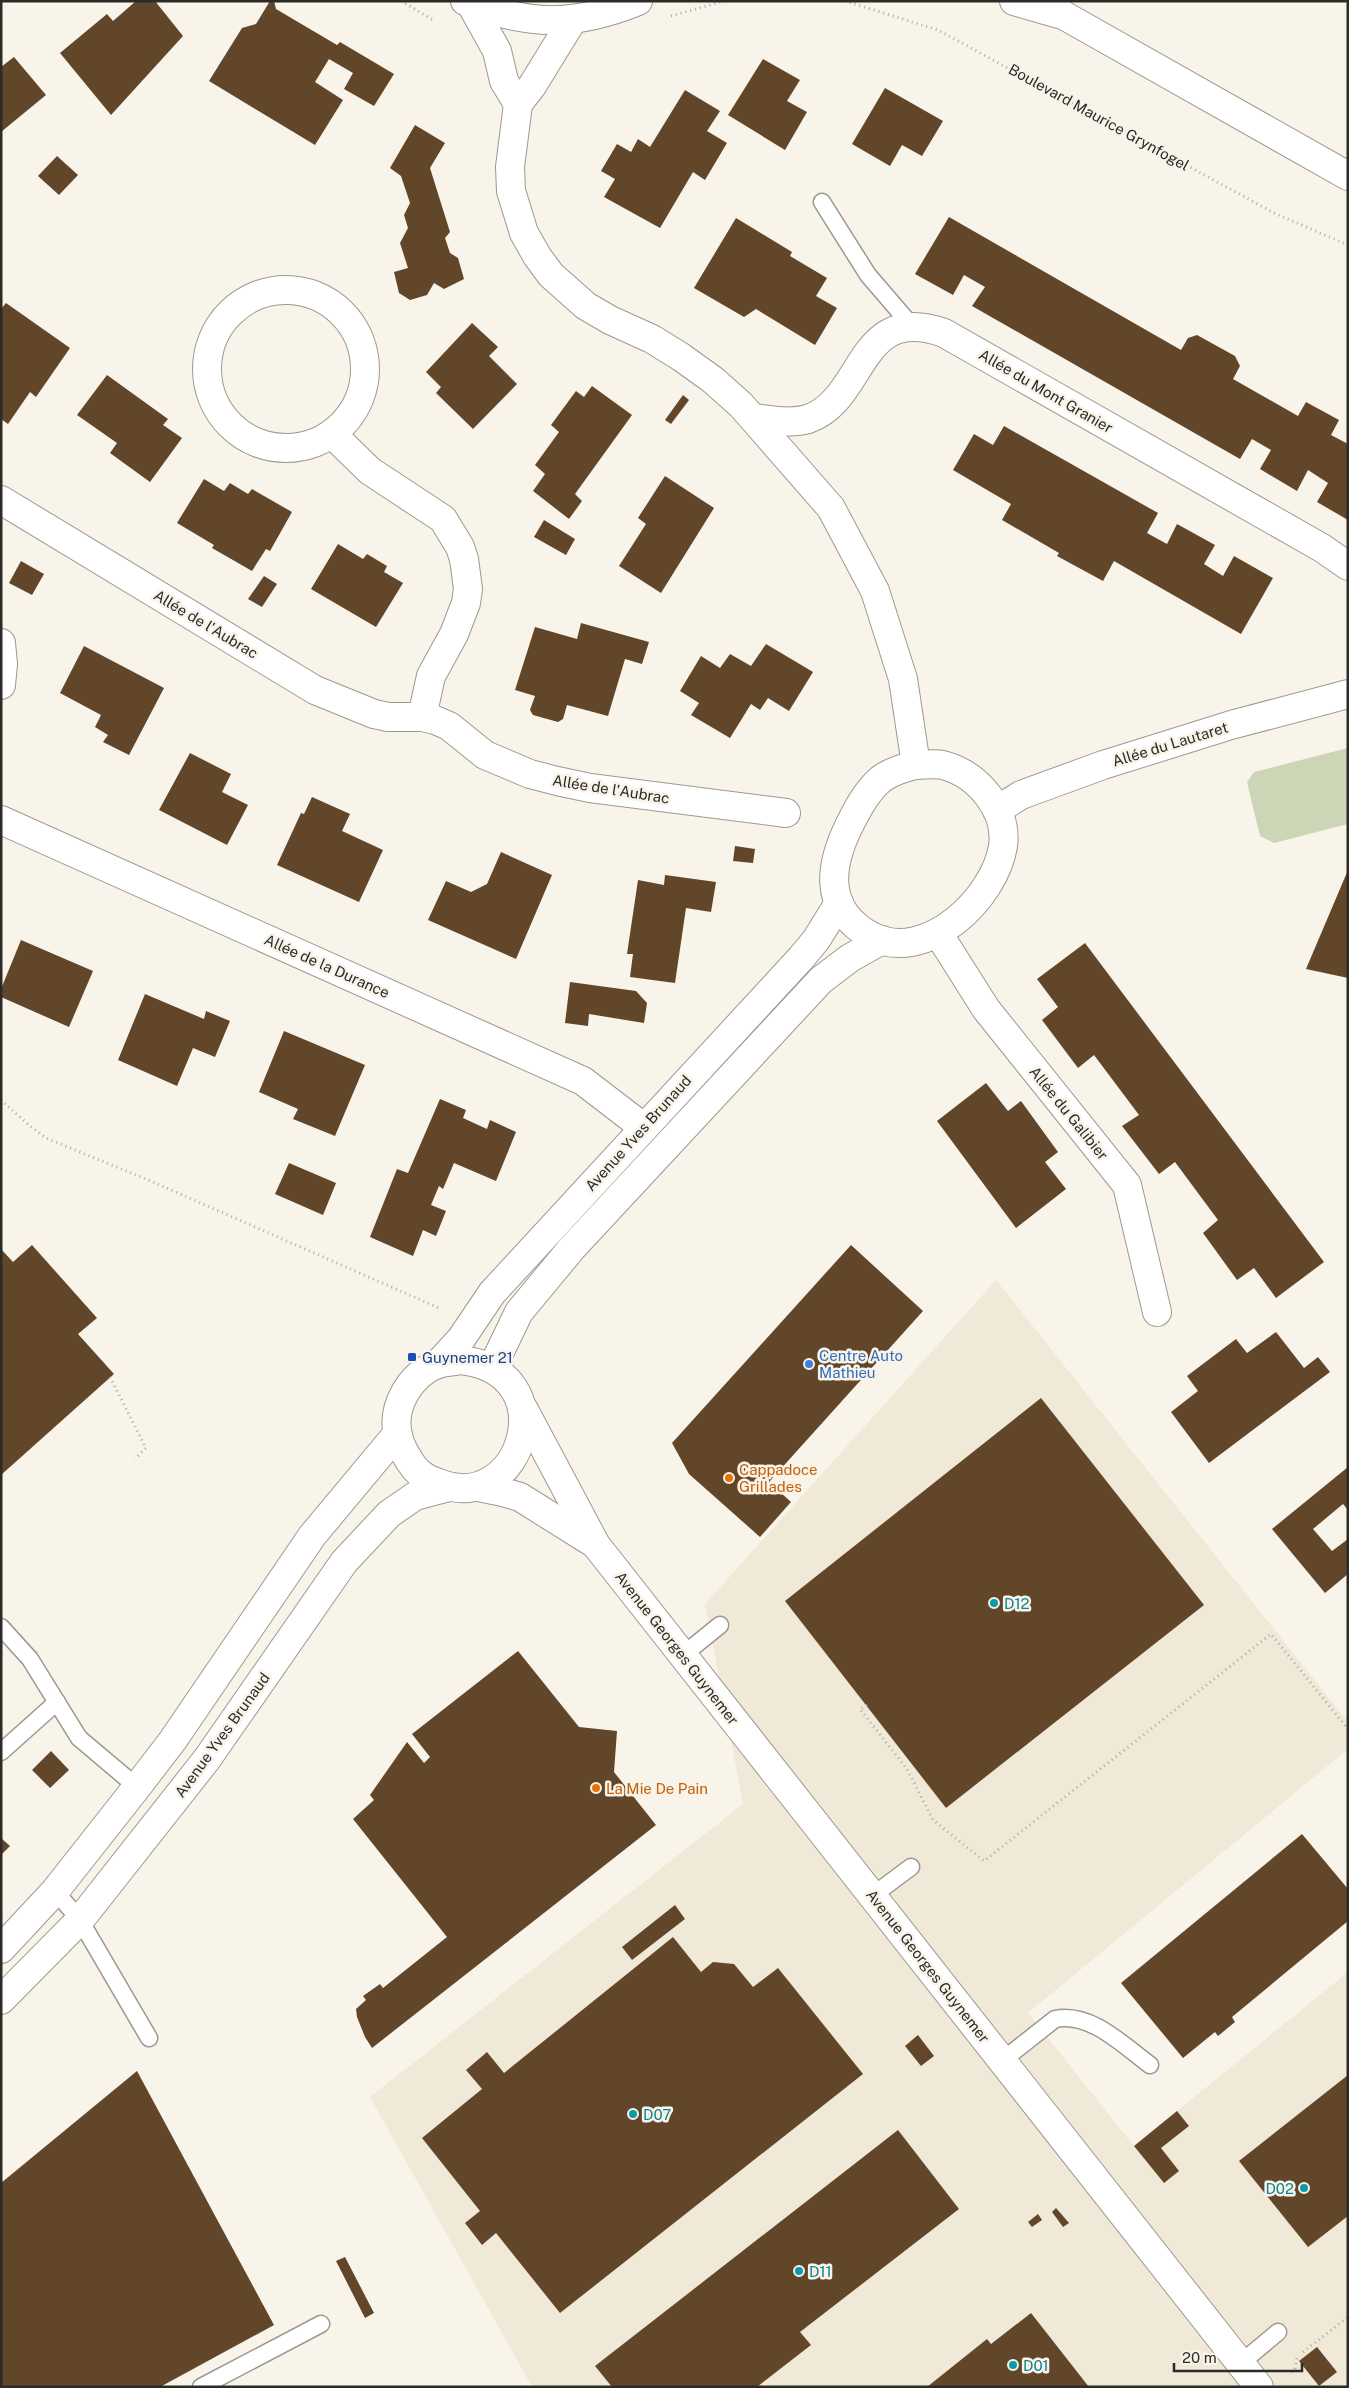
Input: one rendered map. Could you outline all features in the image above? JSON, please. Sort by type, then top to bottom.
[{"type":"street","points":[[468,2],[525,18],[572,21],[607,13],[638,1]]},
{"type":"street","points":[[1014,1],[1065,16]]},
{"type":"street","points":[[1042,1],[1065,16],[1348,176]]},
{"type":"street","points":[[468,2],[497,51],[504,81],[518,104]]},
{"type":"street","points":[[572,21],[532,86],[518,104],[510,167],[511,191],[521,226],[537,256],[568,292],[586,306],[610,320],[652,339],[713,380],[754,418],[831,508],[875,592],[903,679],[916,766]]},
{"type":"street","points":[[293,289],[320,296],[342,312],[358,335],[365,361],[363,389],[351,414],[332,434],[307,445],[279,448],[252,441],[230,425],[214,403],[207,376],[209,348],[221,323],[240,304],[265,291],[293,289]]},
{"type":"street","points":[[754,418],[782,421],[806,419],[817,414],[836,400],[867,352],[883,338],[911,326]]},
{"type":"street","name":"Allée du Mont Granier","points":[[911,326],[927,327],[944,333],[1322,548],[1348,566]]},
{"type":"street","points":[[332,434],[370,471],[443,520],[460,547],[464,559],[468,589],[466,603],[454,634],[432,676],[422,717]]},
{"type":"street","name":"Allée de l'Aubrac","points":[[1,500],[315,690],[374,714],[388,717],[422,717],[449,726],[485,755],[501,763],[557,781],[590,788],[786,812]]},
{"type":"street","points":[[1,643],[3,664],[1,685]]},
{"type":"street","name":"Allée du Lautaret","points":[[997,810],[1021,796],[1103,765],[1231,725],[1348,694]]},
{"type":"street","points":[[941,765],[958,771],[979,784],[990,797],[997,810],[1003,828],[1003,845],[998,862],[975,901],[958,919],[938,933],[921,941],[904,944],[882,940],[858,927],[848,918],[839,903],[835,888],[833,869],[838,848],[869,790],[883,778],[898,770],[916,766],[941,765]]},
{"type":"street","name":"Allée de la Durance","points":[[1,820],[583,1081],[643,1127]]},
{"type":"street","name":"Avenue Yves Brunaud","points":[[438,1364],[461,1339],[492,1292],[801,958],[816,940],[839,903]]},
{"type":"street","name":"Allée du Galibier","points":[[938,933],[986,1010],[1127,1185],[1157,1312]]},
{"type":"street","name":"Avenue Yves Brunaud","points":[[492,1368],[519,1312],[572,1248],[822,980],[850,958],[882,940]]},
{"type":"street","points":[[460,1360],[477,1362],[492,1368],[517,1392],[523,1408],[524,1430],[516,1454],[502,1472],[478,1487],[449,1487],[428,1479],[417,1471],[404,1452],[397,1434],[398,1407],[405,1392],[419,1375],[438,1364],[460,1360]]},
{"type":"street","name":"Avenue Georges Guynemer","points":[[523,1408],[596,1545],[1259,2387]]},
{"type":"street","points":[[1,1949],[55,1891],[137,1787],[173,1740],[312,1536],[397,1434]]},
{"type":"street","name":"Avenue Yves Brunaud","points":[[1,2000],[80,1920],[207,1759],[344,1562],[389,1514],[408,1500],[415,1496],[449,1487]]},
{"type":"street","name":"Avenue Georges Guynemer","points":[[478,1487],[520,1497],[596,1545]]},
{"type":"lane","points":[[822,202],[868,275],[911,326]]},
{"type":"lane","points":[[683,1655],[720,1625]]},
{"type":"lane","points":[[1,1627],[30,1659],[79,1738],[137,1787]]},
{"type":"lane","points":[[1,1752],[57,1702]]},
{"type":"lane","points":[[872,1896],[911,1867]]},
{"type":"lane","points":[[55,1891],[80,1920],[149,2038]]},
{"type":"lane","points":[[1002,2060],[1055,2019],[1064,2017],[1080,2019],[1094,2026],[1150,2065]]},
{"type":"lane","points":[[201,2387],[321,2324]]},
{"type":"lane","points":[[1241,2363],[1278,2332]]},
{"type":"path","name":"Boulevard Maurice Grynfogel","points":[[845,1],[938,30],[1276,214],[1348,245]]},
{"type":"path","points":[[1,1100],[46,1138],[153,1182],[447,1311]]},
{"type":"path","points":[[110,1377],[146,1448],[135,1459]]},
{"type":"path","points":[[866,1705],[860,1709],[907,1769],[933,1820],[984,1861],[1271,1634],[1348,1729]]},
{"type":"path","points":[[1288,2375],[1296,2369],[1297,2358],[1348,2317]]},
{"type":"shaded area","points":[[996,1280],[1348,1722],[1348,1749],[1028,2013],[1134,2146],[1348,1972],[1348,2387],[532,2387],[370,2097],[743,1804],[705,1604]]},
{"type":"green space","points":[[1348,748],[1348,824],[1274,843],[1260,836],[1247,782],[1254,772]]},
{"type":"building","points":[[136,1],[155,1],[183,36],[111,115],[60,53],[107,14],[113,21]]},
{"type":"building","points":[[270,1],[274,1],[276,9],[337,45],[340,42],[394,74],[374,106],[344,89],[353,73],[329,59],[315,82],[343,100],[315,145],[209,81],[242,28],[256,24]]},
{"type":"building","points":[[14,57],[46,95],[1,132],[1,67]]},
{"type":"building","points":[[763,59],[800,80],[787,101],[807,112],[785,150],[728,115]]},
{"type":"building","points":[[885,88],[943,121],[922,156],[902,145],[890,166],[852,144]]},
{"type":"building","points":[[685,90],[720,111],[707,131],[727,143],[705,180],[693,172],[660,228],[604,197],[615,179],[601,171],[617,144],[631,152],[638,139],[650,147]]},
{"type":"building","points":[[415,125],[445,143],[430,168],[450,232],[445,238],[450,253],[458,258],[464,279],[444,289],[434,283],[427,295],[410,300],[399,293],[394,272],[408,268],[400,243],[408,228],[404,215],[410,203],[401,176],[390,168]]},
{"type":"building","points":[[57,156],[78,175],[59,195],[38,176]]},
{"type":"building","points":[[949,217],[1181,350],[1188,338],[1197,335],[1235,356],[1240,366],[1233,379],[1298,416],[1306,402],[1339,420],[1331,435],[1348,444],[1348,520],[1317,502],[1328,483],[1308,470],[1297,491],[1260,469],[1271,450],[1252,439],[1240,459],[972,306],[985,287],[964,275],[953,295],[915,274]]},
{"type":"building","points":[[736,218],[792,252],[790,256],[827,278],[816,296],[837,308],[815,345],[756,309],[744,317],[694,288]]},
{"type":"building","points":[[6,303],[70,348],[36,397],[30,392],[8,424],[1,419],[1,309]]},
{"type":"building","points":[[472,323],[498,347],[489,356],[517,384],[473,429],[436,393],[441,387],[426,372]]},
{"type":"building","points":[[107,375],[168,419],[163,425],[182,438],[150,482],[110,453],[117,443],[77,415]]},
{"type":"building","points":[[592,386],[632,415],[575,494],[582,501],[569,519],[533,491],[545,474],[535,465],[559,432],[551,425],[576,391],[584,397]]},
{"type":"building","points":[[683,395],[689,400],[671,424],[665,420]]},
{"type":"building","points":[[1004,426],[1158,513],[1147,533],[1167,544],[1177,524],[1215,545],[1204,564],[1223,576],[1234,556],[1273,578],[1241,634],[1114,561],[1103,581],[1057,556],[1059,553],[1002,520],[1011,504],[953,470],[974,434],[993,445]]},
{"type":"building","points":[[665,476],[714,508],[661,593],[619,566],[646,524],[638,518]]},
{"type":"building","points":[[204,479],[224,491],[230,483],[248,494],[252,489],[292,512],[270,551],[266,549],[252,571],[212,548],[214,545],[177,523]]},
{"type":"building","points":[[544,520],[575,539],[566,555],[534,537]]},
{"type":"building","points":[[338,544],[363,559],[367,554],[387,566],[384,572],[403,583],[376,627],[311,589]]},
{"type":"building","points":[[21,561],[44,574],[32,595],[9,583]]},
{"type":"building","points":[[264,576],[277,584],[262,607],[248,599]]},
{"type":"building","points":[[581,623],[649,642],[642,664],[625,659],[608,716],[567,705],[563,719],[558,722],[533,715],[530,710],[535,696],[515,690],[535,627],[577,639]]},
{"type":"building","points":[[766,644],[813,672],[789,711],[768,698],[760,710],[751,704],[730,738],[691,715],[699,703],[680,691],[701,656],[720,668],[730,654],[751,666]]},
{"type":"building","points":[[84,646],[164,688],[129,755],[103,742],[108,735],[95,727],[101,715],[60,693]]},
{"type":"building","points":[[190,753],[231,774],[222,792],[248,805],[227,845],[159,810]]},
{"type":"building","points":[[312,797],[350,814],[342,831],[383,850],[359,902],[277,865],[301,813],[304,814]]},
{"type":"building","points":[[735,846],[755,849],[753,863],[733,861]]},
{"type":"building","points":[[501,852],[552,875],[516,959],[428,920],[446,881],[471,892],[487,884]]},
{"type":"building","points":[[1348,870],[1348,978],[1306,969]]},
{"type":"building","points":[[665,875],[716,882],[711,912],[686,908],[675,983],[630,977],[633,954],[627,954],[638,880],[664,885]]},
{"type":"building","points":[[21,940],[93,971],[69,1027],[1,997],[1,989]]},
{"type":"building","points":[[1085,943],[1324,1262],[1276,1298],[1254,1268],[1237,1280],[1203,1233],[1218,1220],[1175,1162],[1159,1174],[1122,1126],[1139,1115],[1094,1055],[1078,1068],[1042,1020],[1058,1007],[1037,979]]},
{"type":"building","points":[[570,982],[636,991],[647,1003],[644,1023],[589,1014],[588,1026],[565,1023]]},
{"type":"building","points":[[145,994],[204,1019],[206,1011],[230,1021],[215,1057],[193,1048],[177,1086],[118,1060]]},
{"type":"building","points":[[284,1031],[365,1065],[335,1136],[293,1119],[298,1109],[259,1092]]},
{"type":"building","points":[[986,1083],[1008,1111],[1021,1101],[1058,1152],[1045,1162],[1066,1189],[1016,1228],[937,1121]]},
{"type":"building","points":[[440,1099],[466,1110],[463,1118],[487,1129],[490,1120],[516,1132],[496,1181],[454,1163],[443,1189],[439,1186],[431,1205],[446,1211],[436,1236],[423,1230],[413,1256],[370,1237],[397,1169],[408,1173]]},
{"type":"building","points":[[289,1163],[336,1183],[323,1215],[275,1194]]},
{"type":"building","points":[[32,1245],[97,1318],[78,1334],[114,1374],[1,1475],[1,1249],[13,1262]]},
{"type":"building","name":"Centre Auto Mathieu","points":[[851,1245],[923,1311],[769,1482],[791,1502],[760,1537],[689,1474],[672,1443]]},
{"type":"building","points":[[1276,1332],[1304,1368],[1318,1357],[1330,1372],[1209,1463],[1171,1412],[1198,1391],[1187,1376],[1236,1339],[1247,1353]]},
{"type":"building","name":"D12","points":[[1041,1398],[1204,1605],[946,1808],[785,1601]]},
{"type":"building","points":[[1348,1467],[1348,1510],[1343,1504],[1313,1529],[1332,1551],[1348,1539],[1348,1574],[1325,1593],[1272,1529]]},
{"type":"building","points":[[518,1651],[579,1727],[617,1731],[614,1772],[656,1825],[372,2048],[365,2037],[357,2017],[356,2009],[366,2000],[363,1996],[380,1984],[383,1988],[447,1937],[353,1819],[374,1800],[370,1795],[407,1742],[424,1763],[430,1757],[412,1734]]},
{"type":"building","points":[[51,1751],[69,1770],[50,1788],[32,1770]]},
{"type":"building","points":[[1302,1834],[1348,1889],[1348,1921],[1232,2017],[1235,2022],[1218,2036],[1215,2032],[1183,2058],[1121,1983]]},
{"type":"building","points":[[1,1838],[10,1846],[1,1855]]},
{"type":"building","points":[[675,1905],[685,1919],[632,1960],[622,1947]]},
{"type":"building","name":"D07","points":[[673,1937],[701,1972],[713,1962],[734,1964],[753,1987],[778,1968],[863,2074],[560,2313],[496,2233],[482,2245],[465,2223],[480,2211],[422,2138],[482,2089],[466,2070],[487,2052],[504,2073]]},
{"type":"building","points":[[918,2035],[934,2056],[921,2066],[905,2046]]},
{"type":"building","points":[[137,2071],[274,2325],[160,2387],[1,2387],[1,2183]]},
{"type":"building","name":"D02","points":[[1348,2075],[1348,2216],[1308,2247],[1239,2161]]},
{"type":"building","points":[[1177,2111],[1189,2126],[1161,2148],[1179,2171],[1164,2183],[1134,2146]]},
{"type":"building","name":"D11","points":[[898,2130],[959,2209],[800,2332],[811,2345],[757,2387],[612,2387],[595,2366]]},
{"type":"building","points":[[1056,2208],[1069,2223],[1063,2227],[1052,2212]]},
{"type":"building","points":[[1038,2214],[1042,2220],[1032,2227],[1028,2222]]},
{"type":"building","points":[[345,2257],[374,2313],[365,2318],[336,2261]]},
{"type":"building","name":"D01","points":[[1031,2313],[1089,2387],[927,2387],[987,2339],[991,2344]]},
{"type":"building","points":[[1317,2347],[1337,2372],[1319,2386],[1299,2361]]},
{"type":"place","name":"Guynemer 21","points":[[412,1357]]},
{"type":"place","name":"Centre Auto Mathieu","points":[[809,1364]]},
{"type":"place","name":"Cappadoce Grillades","points":[[729,1478]]},
{"type":"place","name":"D12","points":[[994,1603]]},
{"type":"place","name":"La Mie De Pain","points":[[596,1788]]},
{"type":"place","name":"D07","points":[[633,2114]]},
{"type":"place","name":"D02","points":[[1304,2188]]},
{"type":"place","name":"D11","points":[[799,2271]]},
{"type":"place","name":"D01","points":[[1013,2365]]}]
